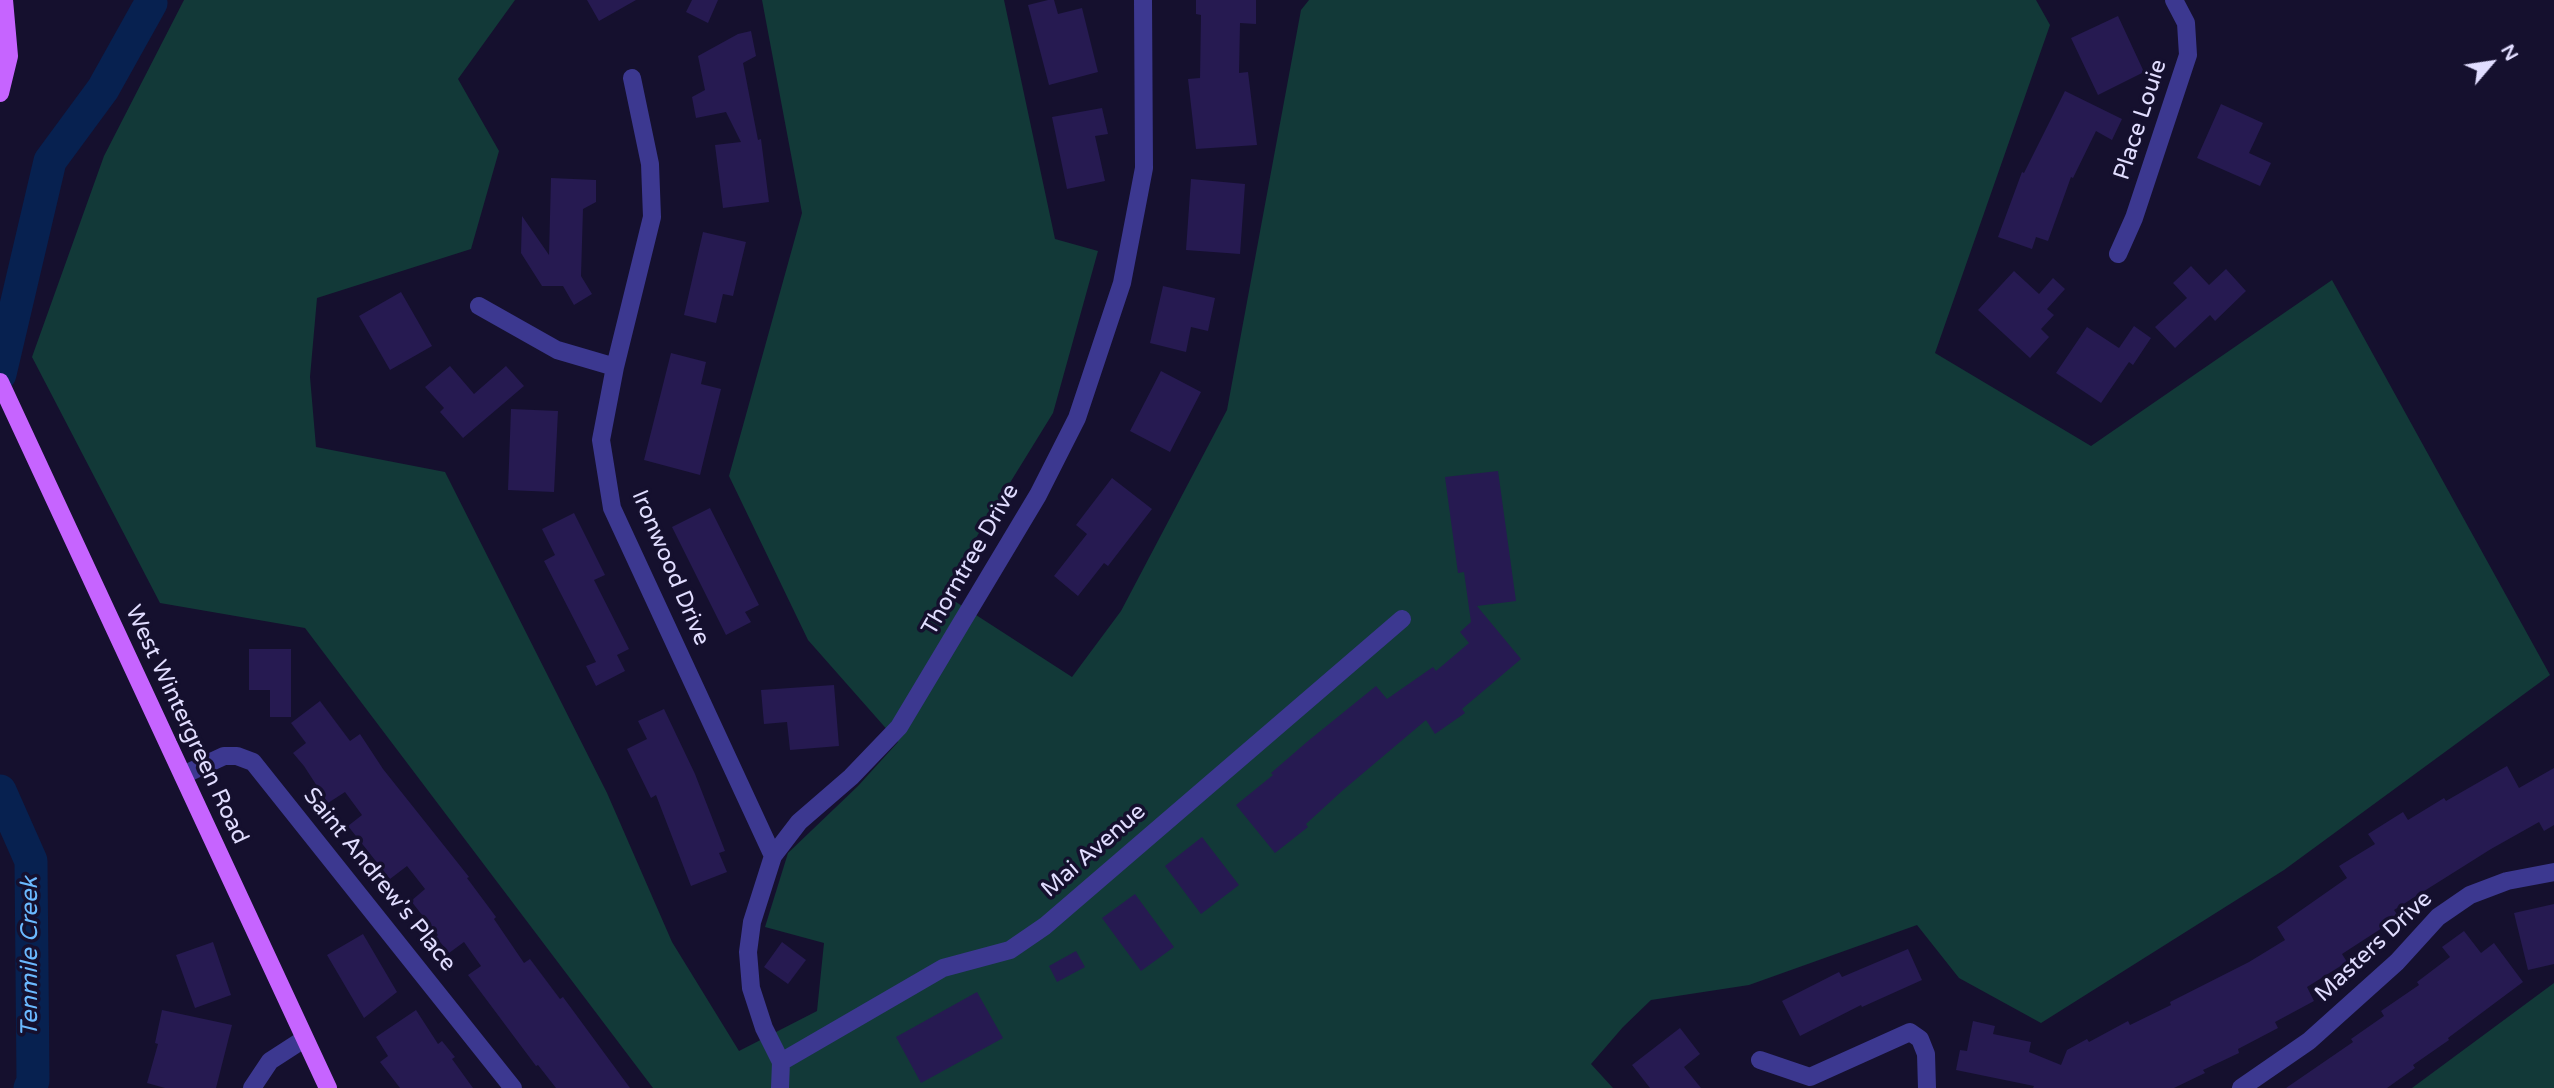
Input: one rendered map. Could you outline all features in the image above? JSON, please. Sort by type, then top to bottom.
[{"type":"main road","points":[[0,93],[9,56],[4,0]]},
{"type":"main road","name":"West Wintergreen Road","points":[[0,382],[328,1088]]},
{"type":"street","name":"Thorntree Drive","points":[[780,1088],[781,1062],[764,1028],[751,988],[748,952],[752,922],[773,856],[799,822],[851,777],[899,727],[1038,495],[1077,418],[1122,283],[1144,169],[1143,0]]},
{"type":"street","name":"Place Louie","points":[[2118,254],[2134,218],[2188,55],[2186,23],[2174,0]]},
{"type":"street","name":"Ironwood Drive","points":[[632,78],[650,164],[652,217],[615,367],[601,440],[612,509],[773,856]]},
{"type":"street","points":[[480,306],[557,349],[615,367]]},
{"type":"street","name":"Mai Avenue","points":[[781,1062],[943,968],[1010,950],[1045,926],[1402,618]]},
{"type":"street","name":"Saint Andrew's Place","points":[[183,775],[224,756],[237,756],[253,762],[513,1088]]},
{"type":"street","name":"Masters Drive","points":[[2241,1088],[2309,1041],[2397,961],[2438,917],[2470,895],[2507,881],[2554,872]]},
{"type":"street","points":[[1760,1060],[1810,1077],[1910,1032],[1920,1039],[1926,1054],[1927,1088]]},
{"type":"street","points":[[252,1088],[270,1061],[304,1039]]},
{"type":"green space","points":[[184,0],[515,0],[458,79],[499,151],[471,249],[317,298],[310,377],[316,447],[445,472],[607,793],[672,942],[739,1051],[817,1011],[824,943],[765,927],[788,853],[858,786],[898,742],[808,640],[729,476],[802,213],[762,0],[1004,0],[1055,239],[1098,251],[1053,413],[942,593],[1072,677],[1121,611],[1227,410],[1301,10],[1309,0],[2036,0],[2050,25],[1935,353],[2091,446],[2332,280],[2550,675],[2284,870],[2041,1023],[1959,978],[1917,925],[1749,985],[1651,1000],[1591,1064],[1613,1088],[653,1088],[305,628],[160,603],[32,357],[104,156]]},
{"type":"green space","points":[[2554,983],[2554,1088],[2412,1088]]},
{"type":"building","points":[[587,0],[636,0],[599,21]]},
{"type":"building","points":[[692,0],[718,0],[708,23],[686,12]]},
{"type":"building","points":[[1054,0],[1058,14],[1082,8],[1098,72],[1049,85],[1028,5]]},
{"type":"building","points":[[1196,0],[1256,0],[1256,24],[1240,23],[1239,73],[1248,72],[1257,145],[1196,149],[1188,79],[1200,78],[1201,15],[1196,14]]},
{"type":"building","points":[[2118,16],[2144,72],[2098,95],[2071,38]]},
{"type":"building","points":[[751,31],[756,56],[743,63],[758,140],[761,139],[769,202],[723,208],[715,145],[741,142],[726,112],[696,118],[692,97],[705,90],[698,56],[738,34]]},
{"type":"building","points":[[2065,91],[2122,119],[2112,140],[2096,131],[2073,178],[2071,177],[2048,241],[2036,237],[2032,249],[1998,237],[2022,172],[2024,173]]},
{"type":"building","points":[[2221,104],[2263,123],[2249,153],[2271,163],[2260,186],[2197,158]]},
{"type":"building","points":[[1102,108],[1108,134],[1095,136],[1105,181],[1067,189],[1052,117]]},
{"type":"building","points":[[551,178],[596,180],[596,202],[583,209],[581,276],[592,294],[574,305],[563,286],[542,286],[521,253],[522,216],[549,255]]},
{"type":"building","points":[[1191,179],[1245,184],[1240,254],[1186,250]]},
{"type":"building","points":[[703,232],[746,242],[733,296],[723,294],[716,323],[684,315]]},
{"type":"building","points":[[2191,266],[2209,285],[2226,269],[2246,291],[2215,321],[2210,315],[2175,348],[2155,327],[2187,298],[2173,283]]},
{"type":"building","points":[[2014,271],[2039,294],[2053,278],[2065,289],[2047,309],[2054,315],[2041,329],[2049,337],[2030,358],[1978,310]]},
{"type":"building","points":[[1163,286],[1215,298],[1208,331],[1191,327],[1186,352],[1150,343]]},
{"type":"building","points":[[401,292],[432,346],[390,370],[359,316]]},
{"type":"building","points":[[2134,326],[2151,338],[2133,365],[2129,362],[2101,403],[2056,373],[2087,327],[2119,348]]},
{"type":"building","points":[[671,353],[706,362],[701,384],[721,389],[700,475],[644,460]]},
{"type":"building","points":[[450,366],[474,394],[506,366],[524,386],[463,438],[440,412],[444,408],[425,387]]},
{"type":"building","points":[[1161,371],[1201,392],[1170,452],[1130,431]]},
{"type":"building","points":[[511,409],[558,411],[554,492],[508,490]]},
{"type":"building","points":[[1498,471],[1516,601],[1477,606],[1521,659],[1462,709],[1465,713],[1435,734],[1426,720],[1342,791],[1306,824],[1308,827],[1275,853],[1236,805],[1273,775],[1271,773],[1308,741],[1376,686],[1387,699],[1433,667],[1436,671],[1469,643],[1460,632],[1471,622],[1464,572],[1458,573],[1445,477]]},
{"type":"building","points":[[1112,478],[1152,509],[1108,566],[1104,563],[1078,596],[1054,576],[1087,534],[1076,525]]},
{"type":"building","points":[[710,508],[759,605],[745,612],[751,622],[726,635],[672,527]]},
{"type":"building","points":[[574,513],[605,575],[594,580],[629,649],[617,655],[625,671],[596,686],[586,666],[596,662],[544,561],[555,555],[542,529]]},
{"type":"building","points":[[249,649],[291,649],[291,717],[270,717],[270,690],[249,690]]},
{"type":"building","points":[[834,685],[839,746],[790,750],[787,722],[764,724],[761,690]]},
{"type":"building","points":[[320,701],[350,741],[360,734],[383,769],[469,877],[467,878],[496,917],[494,919],[524,963],[530,959],[560,999],[563,997],[630,1088],[556,1088],[538,1065],[536,1066],[468,975],[481,966],[464,942],[449,953],[411,901],[425,889],[407,866],[390,879],[348,826],[362,815],[345,792],[328,803],[293,753],[306,743],[291,723]]},
{"type":"building","points":[[664,709],[695,774],[725,851],[719,853],[727,872],[691,886],[656,795],[651,798],[627,749],[647,739],[638,721]]},
{"type":"building","points":[[2507,766],[2519,788],[2554,768],[2554,825],[2544,831],[2539,822],[2394,910],[2399,917],[2342,954],[2347,962],[2307,987],[2314,1001],[2275,1022],[2278,1028],[2238,1049],[2239,1053],[2203,1070],[2205,1073],[2174,1088],[2033,1088],[2034,1086],[1956,1070],[1960,1050],[1967,1051],[1973,1021],[1995,1026],[1993,1034],[2031,1042],[2029,1052],[2061,1065],[2067,1050],[2087,1039],[2089,1042],[2128,1021],[2130,1025],[2249,962],[2285,940],[2277,927],[2347,878],[2339,866],[2375,844],[2368,834],[2403,812],[2408,820]]},
{"type":"building","points":[[1202,837],[1239,885],[1201,914],[1165,866]]},
{"type":"building","points":[[1135,894],[1174,947],[1141,971],[1102,918]]},
{"type":"building","points":[[2554,904],[2554,964],[2528,970],[2514,913]]},
{"type":"building","points":[[2464,931],[2481,953],[2494,943],[2523,982],[2413,1065],[2415,1068],[2387,1088],[2286,1088],[2353,1042],[2351,1039],[2384,1016],[2381,1011],[2419,985],[2417,982],[2450,957],[2442,947]]},
{"type":"building","points":[[363,934],[397,992],[364,1018],[327,955]]},
{"type":"building","points":[[213,942],[231,995],[195,1008],[176,955]]},
{"type":"building","points":[[782,942],[806,960],[788,984],[764,967]]},
{"type":"building","points":[[1908,949],[1922,980],[1862,1007],[1861,1005],[1800,1036],[1782,1001],[1839,972],[1842,977]]},
{"type":"building","points":[[1076,951],[1085,967],[1057,982],[1049,966]]},
{"type":"building","points":[[977,992],[1003,1038],[921,1083],[896,1037]]},
{"type":"building","points":[[162,1010],[232,1025],[216,1088],[165,1088],[147,1083],[158,1044],[155,1043]]},
{"type":"building","points":[[416,1010],[438,1044],[442,1041],[455,1057],[452,1059],[473,1088],[400,1088],[380,1062],[388,1056],[376,1037]]},
{"type":"building","points":[[1680,1028],[1700,1054],[1684,1067],[1701,1088],[1650,1088],[1632,1065]]},
{"type":"waterway","name":"Tenmile Creek","points":[[0,374],[50,161],[103,89],[151,3],[150,0]]},
{"type":"waterway","name":"Tenmile Creek","points":[[0,791],[31,861],[33,1081],[30,1088]]}]
